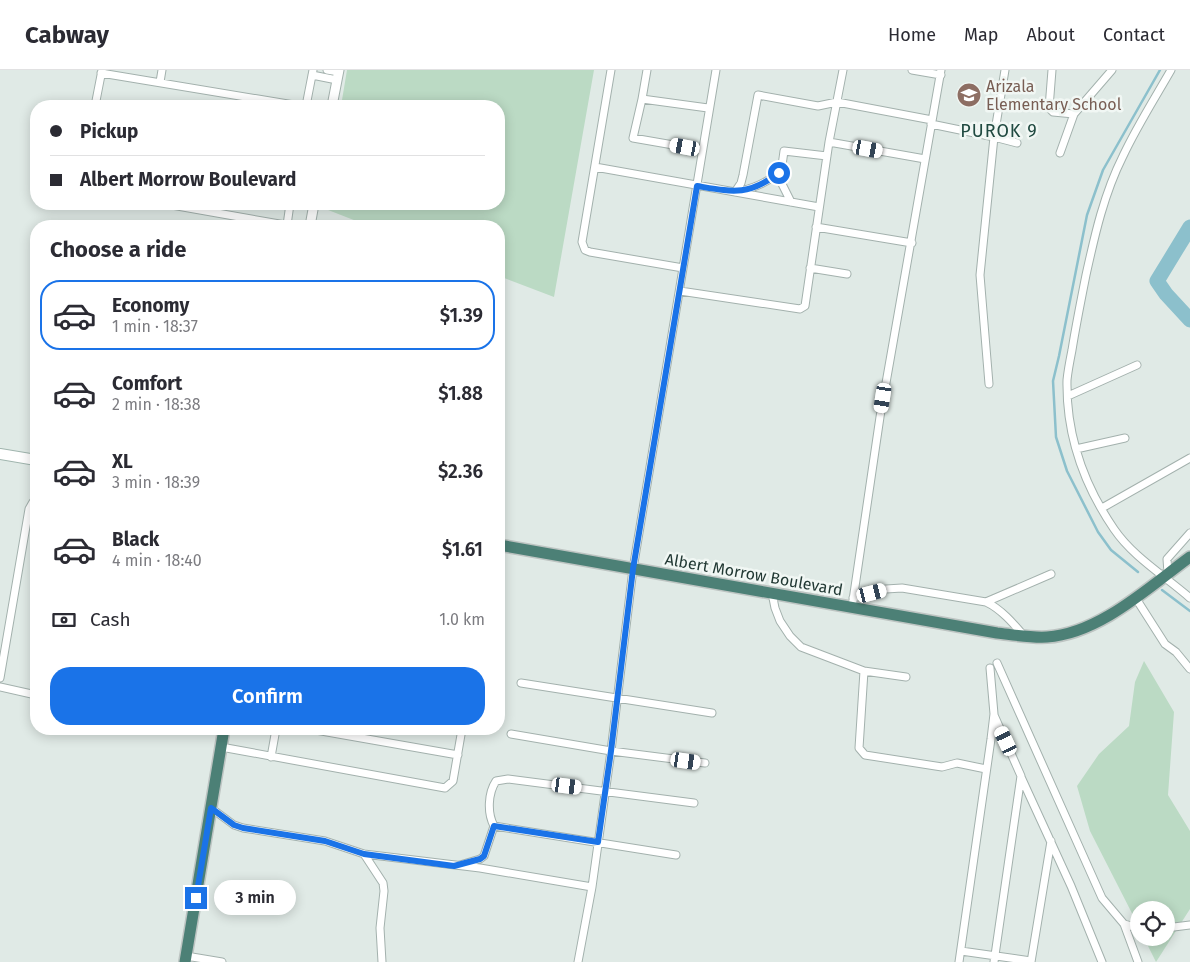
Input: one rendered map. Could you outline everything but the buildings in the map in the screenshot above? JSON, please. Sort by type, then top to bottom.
[{"type":"highway","name":"Albert Morrow Boulevard","points":[[505,546],[772,593],[852,603],[1024,636],[1047,637],[1070,633],[1092,625],[1135,597],[1190,557]]},
{"type":"highway","points":[[185,959],[223,735]]},
{"type":"main road","points":[[0,454],[30,459]]},
{"type":"street","points":[[160,82],[162,70]]},
{"type":"street","points":[[327,70],[338,74]]},
{"type":"street","points":[[611,70],[582,242],[585,250],[590,252],[683,268]]},
{"type":"street","points":[[647,70],[634,138],[702,150]]},
{"type":"street","points":[[578,962],[592,887],[606,791],[633,569],[680,291],[708,108],[716,70]]},
{"type":"street","points":[[680,291],[800,309],[805,306],[829,142],[843,70]]},
{"type":"street","points":[[852,603],[902,285],[912,243],[941,72],[912,70]]},
{"type":"street","points":[[989,384],[980,275],[994,137],[1005,70]]},
{"type":"street","points":[[1052,70],[1049,108],[1053,112],[1074,114]]},
{"type":"street","points":[[1060,153],[1074,114],[1112,70]]},
{"type":"street","points":[[1171,70],[1123,155],[1106,196],[1098,223],[1079,310],[1067,378],[1070,420],[1076,449],[1091,489],[1125,543],[1166,575],[1190,598]]},
{"type":"street","points":[[96,100],[101,71],[265,100]]},
{"type":"street","points":[[307,100],[312,73],[338,74]]},
{"type":"street","points":[[333,100],[338,74]]},
{"type":"street","points":[[735,192],[741,184],[758,95],[818,106],[837,102],[932,122],[1017,143]]},
{"type":"street","points":[[642,99],[708,108]]},
{"type":"street","points":[[829,142],[925,159]]},
{"type":"street","points":[[791,202],[780,180],[779,173],[784,151],[827,156]]},
{"type":"street","points":[[595,167],[819,207]]},
{"type":"street","points":[[735,192],[751,189],[768,182],[779,173]]},
{"type":"street","points":[[200,210],[255,220]]},
{"type":"street","points":[[816,227],[912,243]]},
{"type":"street","points":[[810,268],[847,274]]},
{"type":"street","points":[[1068,396],[1137,365]]},
{"type":"street","points":[[1076,449],[1125,438]]},
{"type":"street","points":[[1102,508],[1190,458]]},
{"type":"street","points":[[0,678],[30,508]]},
{"type":"street","points":[[1166,575],[1167,559],[1190,533]]},
{"type":"street","points":[[986,602],[1051,574]]},
{"type":"street","points":[[852,603],[886,589],[902,588],[986,602],[995,606],[1024,636]]},
{"type":"street","points":[[772,593],[780,621],[790,636],[801,647],[864,671],[906,677]]},
{"type":"street","points":[[1135,597],[1165,644],[1176,652],[1190,669]]},
{"type":"street","points":[[997,663],[1102,898],[1124,924],[1138,962]]},
{"type":"street","points":[[960,962],[994,714],[990,668]]},
{"type":"street","points":[[864,671],[859,748],[861,752],[865,755],[942,767],[957,763],[986,769]]},
{"type":"street","points":[[521,683],[712,713]]},
{"type":"street","points":[[0,687],[30,694]]},
{"type":"street","points":[[994,714],[1051,841],[1102,962]]},
{"type":"street","points":[[511,734],[611,751],[705,764]]},
{"type":"street","points":[[271,757],[275,735]]},
{"type":"street","points":[[357,735],[458,755]]},
{"type":"street","points":[[221,747],[445,788],[453,781],[461,735]]},
{"type":"street","points":[[994,959],[1021,776]]},
{"type":"street","points":[[454,866],[480,859],[484,856],[494,826],[490,819],[490,802],[492,786],[496,781],[508,778],[694,803]]},
{"type":"street","points":[[1018,796],[1026,788]]},
{"type":"street","points":[[211,808],[238,827],[325,841],[364,854],[480,868],[592,887]]},
{"type":"street","points":[[494,826],[676,855]]},
{"type":"street","points":[[961,951],[994,959],[1031,962],[1051,841]]},
{"type":"street","points":[[364,854],[383,883],[384,891],[380,928],[382,962]]},
{"type":"street","points":[[1124,924],[1130,926]]},
{"type":"street","points":[[1175,927],[1190,925]]},
{"type":"street","points":[[185,959],[222,962]]},
{"type":"green space","points":[[347,70],[594,70],[554,297],[505,278],[505,220],[354,220],[328,210],[505,210],[505,100],[342,100]]},
{"type":"green space","points":[[1144,661],[1174,712],[1168,795],[1190,831],[1190,909],[1175,932],[1175,901],[1130,901],[1130,909],[1090,831],[1077,786],[1099,754],[1129,726],[1135,682]]},
{"type":"green space","points":[[1148,946],[1166,946],[1156,962]]},
{"type":"waterway","points":[[1138,572],[1111,550],[1098,532],[1067,471],[1056,437],[1053,381],[1087,215],[1103,170],[1160,70]]},
{"type":"waterway","points":[[1190,227],[1157,281],[1166,294],[1190,320]]},
{"type":"waterway","points":[[1162,590],[1190,611]]},
{"type":"place","name":"Arizala Elementary School","points":[[969,95]]},
{"type":"district","name":"PUROK 9","points":[[999,131]]},
{"type":"route","points":[[196,898],[211,808],[234,825],[243,828],[325,841],[364,854],[454,866],[480,859],[484,856],[494,826],[598,842],[618,699],[633,569],[697,186],[735,192],[751,189],[768,182],[779,173]]}]
